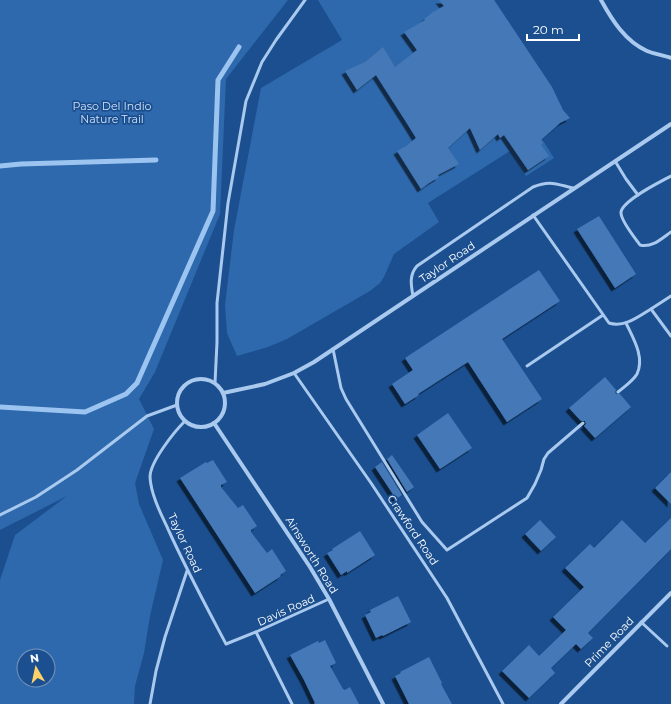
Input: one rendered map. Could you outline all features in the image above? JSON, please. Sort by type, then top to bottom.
[{"type":"street","points":[[600,0],[608,15],[620,30],[633,42],[647,51],[671,58]]},
{"type":"street","name":"Taylor Road","points":[[223,393],[265,384],[294,373],[314,362],[671,124]]},
{"type":"street","points":[[200,379],[208,380],[215,383],[223,393],[225,406],[223,413],[214,423],[207,426],[199,427],[191,425],[185,421],[178,411],[177,398],[180,390],[185,384],[192,381],[200,379]]},
{"type":"street","name":"Ainsworth Road","points":[[214,423],[310,567],[329,600],[383,704]]},
{"type":"street","name":"Prime Road","points":[[561,704],[671,593]]},
{"type":"lane","points":[[215,383],[217,303],[228,203],[246,102],[262,62],[305,0]]},
{"type":"lane","points":[[615,161],[638,195]]},
{"type":"lane","points":[[671,176],[638,195],[624,206],[621,213],[623,219],[640,245],[652,245],[671,232]]},
{"type":"lane","points":[[412,296],[411,278],[413,271],[417,266],[475,226],[543,183],[552,183],[573,188]]},
{"type":"lane","points":[[534,215],[609,323],[626,323],[671,296]]},
{"type":"lane","points":[[651,309],[671,336]]},
{"type":"lane","points":[[527,366],[603,315]]},
{"type":"lane","points":[[618,392],[636,375],[639,366],[638,349],[626,323]]},
{"type":"lane","points":[[333,349],[341,388],[346,399],[422,522],[447,550],[527,498],[548,453],[583,423]]},
{"type":"lane","name":"Crawford Road","points":[[294,373],[371,483],[448,598],[503,704]]},
{"type":"lane","points":[[0,514],[36,497],[76,470],[147,416],[177,405]]},
{"type":"lane","name":"Taylor Road","points":[[185,421],[168,441],[153,466],[150,477],[161,514],[187,571],[226,644],[256,632]]},
{"type":"lane","points":[[150,704],[156,671],[165,637],[187,571]]},
{"type":"lane","name":"Davis Road","points":[[292,704],[256,632],[329,600]]},
{"type":"lane","points":[[641,622],[667,646]]},
{"type":"green space","name":"Paso Del Indio Nature Trail","points":[[0,0],[288,0],[226,79],[220,214],[155,372],[139,399],[154,429],[135,483],[139,504],[163,560],[150,616],[144,653],[135,686],[134,704],[0,704],[0,580],[15,535],[67,496],[0,530]]},
{"type":"green space","points":[[318,0],[494,0],[546,79],[516,98],[554,158],[526,176],[510,151],[428,203],[439,222],[394,254],[384,277],[380,283],[370,291],[287,339],[268,347],[237,356],[227,333],[225,305],[234,230],[261,88],[342,40]]},
{"type":"building","points":[[439,0],[494,0],[552,87],[563,110],[570,118],[560,123],[541,140],[543,143],[541,145],[549,156],[528,170],[504,135],[500,138],[498,134],[480,150],[470,128],[448,148],[459,164],[438,175],[439,177],[421,189],[397,151],[416,138],[376,75],[357,90],[345,71],[365,62],[383,47],[395,67],[417,50],[404,32],[425,20],[424,19],[433,12],[444,6]]},
{"type":"building","points":[[599,216],[636,274],[615,288],[577,229]]},
{"type":"building","points":[[539,270],[560,301],[502,339],[542,399],[507,422],[468,362],[405,404],[392,384],[413,370],[405,358]]},
{"type":"building","points":[[605,377],[616,390],[616,394],[620,394],[631,407],[595,438],[584,426],[586,424],[585,421],[581,421],[569,408]]},
{"type":"building","points":[[448,413],[472,448],[440,469],[417,435]]},
{"type":"building","points":[[392,455],[414,487],[407,492],[387,459]]},
{"type":"building","points":[[213,460],[227,482],[221,485],[221,487],[238,508],[243,505],[257,526],[251,530],[251,532],[267,553],[272,549],[286,571],[255,593],[180,478],[206,462],[207,463]]},
{"type":"building","points":[[382,462],[402,495],[396,499],[375,467]]},
{"type":"building","points":[[671,472],[671,504],[655,488]]},
{"type":"building","points":[[671,518],[671,549],[588,633],[593,638],[581,649],[576,644],[551,668],[555,673],[529,698],[502,671],[529,645],[539,656],[566,630],[553,617],[584,587],[565,568],[590,544],[594,548],[622,520],[645,543]]},
{"type":"building","points":[[540,520],[556,537],[541,551],[525,534]]},
{"type":"building","points":[[360,531],[375,555],[347,573],[347,571],[341,575],[327,553]]},
{"type":"building","points":[[398,596],[411,622],[376,638],[365,615],[371,612],[370,610]]},
{"type":"building","points":[[325,640],[336,663],[330,666],[343,689],[345,690],[350,687],[359,704],[314,704],[315,703],[304,680],[290,655],[318,641],[319,643]]},
{"type":"building","points":[[429,657],[452,704],[409,704],[395,676]]},
{"type":"waterway","points":[[0,407],[85,412],[126,394],[137,383],[213,211],[218,80],[239,47]]},
{"type":"waterway","points":[[0,166],[156,160]]}]
